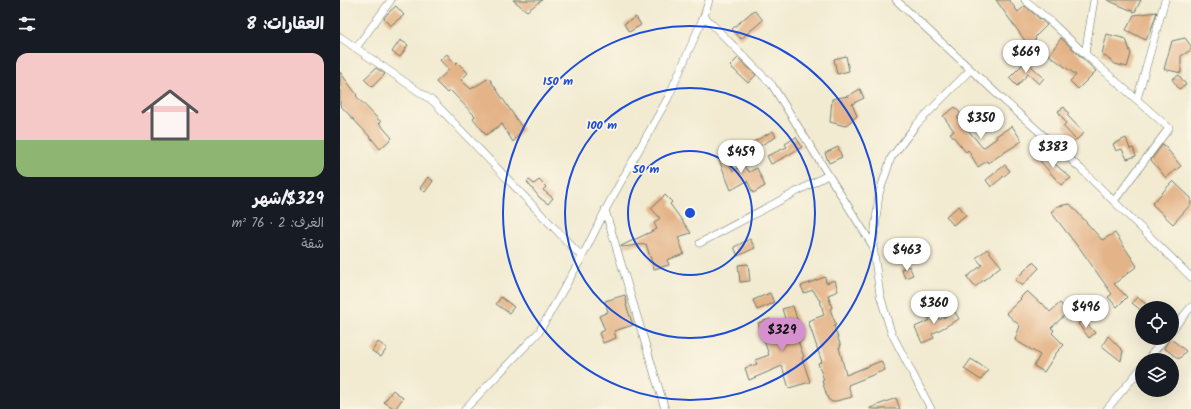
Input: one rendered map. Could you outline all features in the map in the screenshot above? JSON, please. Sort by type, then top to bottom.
[{"type":"street","points":[[356,48],[391,0]]},
{"type":"street","points":[[465,409],[539,332],[582,257],[605,210],[668,98],[704,16],[709,0]]},
{"type":"street","points":[[896,0],[970,70],[1081,169],[1191,277]]},
{"type":"street","points":[[1025,0],[1169,128],[1114,201]]},
{"type":"street","points":[[1085,54],[1094,0]]},
{"type":"street","points":[[1137,100],[1165,0]]},
{"type":"street","points":[[704,16],[772,85],[872,246]]},
{"type":"street","points":[[340,37],[434,102],[582,257]]},
{"type":"street","points":[[931,409],[891,332],[880,295],[872,246],[879,194],[891,158],[916,125],[970,70]]},
{"type":"street","points":[[700,243],[828,175]]},
{"type":"street","points":[[605,210],[665,409]]},
{"type":"street","points":[[1179,322],[1191,307]]},
{"type":"street","points":[[1153,353],[1160,345]]},
{"type":"street","points":[[1107,409],[1135,375]]},
{"type":"building","points":[[513,0],[542,0],[527,11]]},
{"type":"building","points":[[996,0],[1009,0],[1018,12],[1025,6],[1047,25],[1035,37],[1036,39],[1028,45]]},
{"type":"building","points":[[1107,0],[1141,0],[1135,12]]},
{"type":"building","points":[[396,6],[404,15],[390,26],[384,18]]},
{"type":"building","points":[[754,10],[763,20],[741,39],[732,29]]},
{"type":"building","points":[[1157,12],[1146,40],[1126,30],[1134,15]]},
{"type":"building","points":[[636,17],[641,25],[629,32],[624,24]]},
{"type":"building","points":[[1107,34],[1126,39],[1131,54],[1127,67],[1115,64],[1102,54]]},
{"type":"building","points":[[1061,38],[1096,71],[1078,89],[1070,81],[1076,75],[1049,55]]},
{"type":"building","points":[[1185,38],[1191,46],[1191,50],[1181,56],[1181,73],[1164,69],[1172,41]]},
{"type":"building","points":[[400,40],[408,45],[400,57],[392,52]]},
{"type":"building","points":[[447,54],[455,64],[457,62],[468,73],[461,80],[471,89],[489,78],[523,129],[513,142],[502,124],[486,135],[473,118],[475,116],[450,90],[447,93],[436,82],[449,70],[440,60]]},
{"type":"building","points":[[846,56],[849,71],[837,74],[834,59]]},
{"type":"building","points":[[738,58],[756,75],[748,83],[730,66]]},
{"type":"building","points":[[1026,61],[1044,78],[1039,84],[1028,74],[1017,86],[1009,78]]},
{"type":"building","points":[[376,68],[385,74],[372,87],[364,79]]},
{"type":"building","points":[[340,72],[357,95],[356,96],[381,122],[379,123],[392,138],[380,149],[340,105]]},
{"type":"building","points":[[1179,75],[1186,85],[1179,89],[1172,79]]},
{"type":"building","points":[[860,89],[864,98],[852,104],[857,116],[845,126],[830,122],[832,99],[848,96]]},
{"type":"building","points":[[955,107],[961,114],[957,117],[983,148],[997,138],[996,136],[1012,126],[1022,141],[988,163],[987,161],[978,167],[968,150],[966,152],[950,133],[954,131],[943,116]]},
{"type":"building","points":[[1064,107],[1069,114],[1067,115],[1084,133],[1076,140],[1063,126],[1066,123],[1058,111]]},
{"type":"building","points":[[773,131],[776,137],[754,149],[751,143]]},
{"type":"building","points":[[796,137],[802,147],[771,164],[767,156],[787,147],[785,144]]},
{"type":"building","points":[[1126,138],[1130,149],[1133,148],[1136,156],[1127,159],[1122,149],[1116,151],[1113,144]]},
{"type":"building","points":[[1163,144],[1181,166],[1166,178],[1151,160]]},
{"type":"building","points":[[838,147],[842,157],[829,163],[825,153]]},
{"type":"building","points":[[735,151],[739,158],[729,164],[733,171],[744,166],[749,172],[757,168],[765,186],[753,193],[747,181],[731,190],[719,160]]},
{"type":"building","points":[[1041,152],[1071,178],[1061,185],[1035,155]]},
{"type":"building","points":[[1005,165],[1010,171],[991,187],[986,180]]},
{"type":"building","points":[[428,177],[433,181],[425,192],[420,188]]},
{"type":"building","points":[[529,180],[534,184],[539,180],[546,187],[543,190],[553,198],[548,204],[540,198],[527,182]]},
{"type":"building","points":[[1173,181],[1191,198],[1191,204],[1173,224],[1152,204]]},
{"type":"building","points":[[665,195],[672,202],[670,204],[691,233],[678,237],[684,254],[667,260],[669,265],[654,269],[646,244],[621,246],[657,229],[654,223],[660,218],[651,208]]},
{"type":"building","points":[[1070,204],[1102,240],[1115,233],[1137,266],[1114,284],[1127,297],[1117,307],[1108,297],[1112,294],[1079,247],[1051,212],[1058,206]]},
{"type":"building","points":[[959,206],[966,215],[953,225],[946,216]]},
{"type":"building","points":[[750,239],[755,248],[738,256],[734,247]]},
{"type":"building","points":[[987,249],[1001,266],[975,287],[967,277],[982,265],[976,258]]},
{"type":"building","points":[[1033,262],[1039,268],[1022,286],[1015,280]]},
{"type":"building","points":[[748,264],[750,281],[740,282],[738,265]]},
{"type":"building","points":[[909,266],[913,275],[905,278],[901,269]]},
{"type":"building","points":[[825,277],[826,283],[835,280],[838,291],[828,295],[832,308],[830,309],[836,325],[834,326],[841,347],[839,347],[846,375],[881,361],[885,370],[848,385],[852,397],[832,402],[828,399],[822,381],[824,380],[818,363],[822,362],[808,321],[824,315],[820,300],[813,290],[804,293],[801,286]]},
{"type":"building","points":[[1027,291],[1041,304],[1042,303],[1050,312],[1060,303],[1068,312],[1051,328],[1054,330],[1052,333],[1064,345],[1057,352],[1044,372],[1034,366],[1040,355],[1015,340],[1020,326],[1006,313]]},
{"type":"building","points":[[770,293],[774,303],[757,310],[753,300]]},
{"type":"building","points":[[625,295],[626,305],[633,325],[614,331],[616,338],[603,343],[599,333],[605,330],[599,316],[608,312],[605,301]]},
{"type":"building","points":[[501,297],[514,307],[509,313],[496,304]]},
{"type":"building","points":[[1137,297],[1142,301],[1135,301],[1135,305],[1132,303]]},
{"type":"building","points":[[793,306],[799,326],[796,327],[801,340],[798,341],[804,357],[802,358],[810,382],[789,388],[782,366],[749,380],[745,368],[757,364],[755,360],[769,355],[758,323],[770,319],[778,340],[790,334],[782,309]]},
{"type":"building","points":[[934,309],[939,320],[955,312],[959,319],[932,334],[934,338],[922,343],[915,327],[930,320],[926,313]]},
{"type":"building","points":[[1083,319],[1095,333],[1089,338],[1078,324]]},
{"type":"building","points":[[1108,336],[1123,351],[1121,361],[1102,346]]},
{"type":"building","points":[[378,342],[387,348],[381,357],[372,351]]},
{"type":"building","points":[[1166,345],[1179,345],[1186,351],[1179,359],[1179,353],[1171,353],[1164,348]]},
{"type":"building","points":[[971,359],[988,370],[981,380],[964,369]]},
{"type":"building","points":[[393,390],[403,398],[395,409],[384,402]]},
{"type":"building","points":[[896,398],[900,409],[870,409],[870,408]]}]
